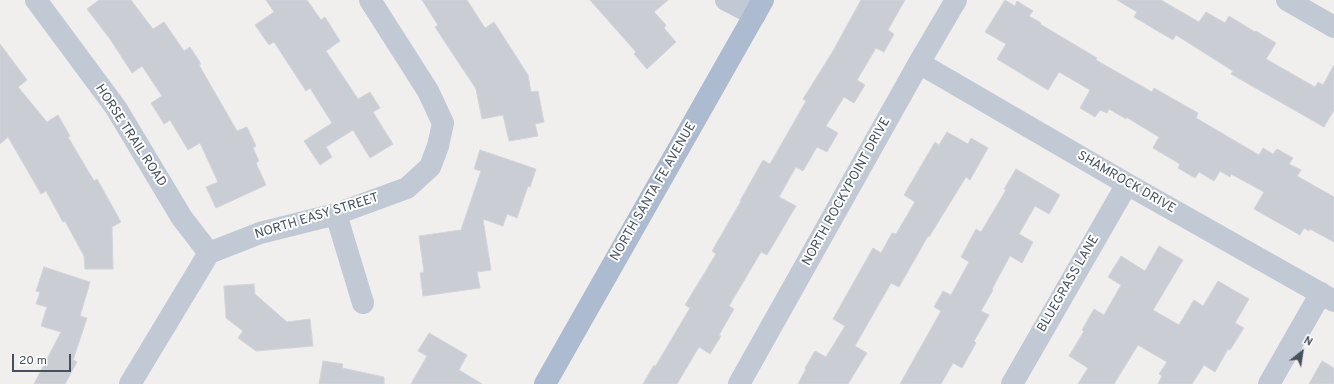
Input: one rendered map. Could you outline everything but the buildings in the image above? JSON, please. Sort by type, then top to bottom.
[{"type":"main road","name":"NORTH SANTA FE AVENUE","points":[[545,384],[759,7]]},
{"type":"street","name":"HORSE TRAIL ROAD","points":[[36,0],[116,108],[182,218],[209,254]]},
{"type":"street","name":"NORTH EASY STREET","points":[[209,254],[260,233],[336,214],[407,188],[430,167],[438,146],[443,123],[428,91],[370,0]]},
{"type":"street","points":[[726,0],[759,7]]},
{"type":"street","name":"NORTH ROCKYPOINT DRIVE","points":[[739,384],[919,63],[956,0]]},
{"type":"street","points":[[1287,0],[1334,27]]},
{"type":"street","name":"SHAMROCK DRIVE","points":[[919,63],[1127,184],[1328,297]]},
{"type":"street","name":"BLUEGRASS LANE","points":[[1012,384],[1127,184]]},
{"type":"street","points":[[336,214],[364,303]]},
{"type":"street","points":[[130,384],[209,254]]},
{"type":"street","points":[[1269,384],[1328,297]]}]
